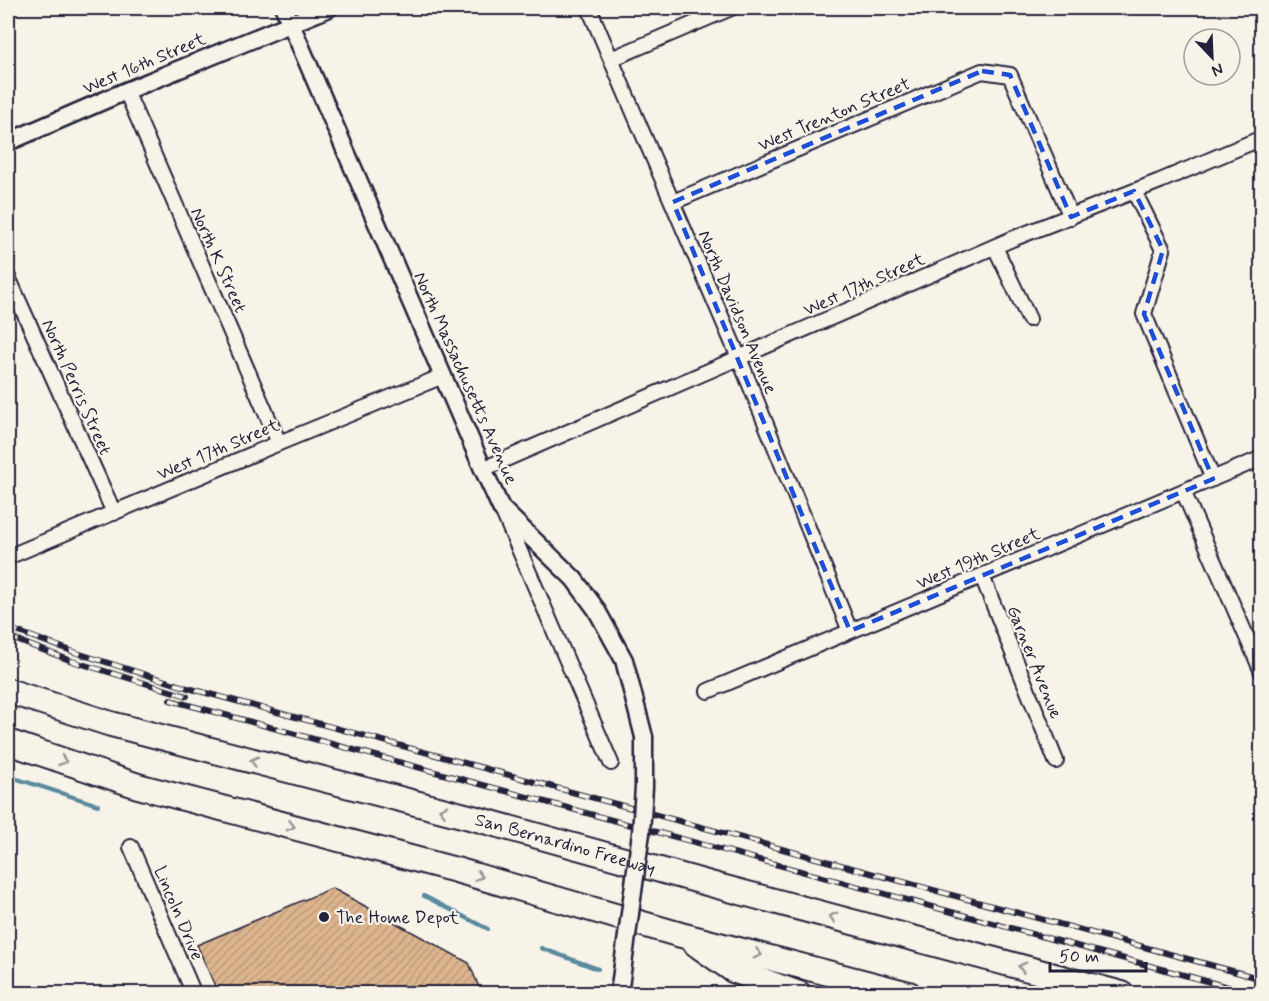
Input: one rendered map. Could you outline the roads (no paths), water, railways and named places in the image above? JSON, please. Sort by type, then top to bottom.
[{"type":"highway","name":"San Bernardino Freeway","points":[[8,691],[111,724],[477,819],[736,891],[1122,993]]},
{"type":"highway","points":[[8,741],[138,786],[456,870],[681,934],[909,993]]},
{"type":"highway","points":[[681,934],[733,970],[799,993]]},
{"type":"street","name":"North Massachusetts Avenue","points":[[284,8],[611,763]]},
{"type":"street","name":"West 16th Street","points":[[8,142],[328,8]]},
{"type":"street","name":"North Davidson Avenue","points":[[589,8],[739,358],[850,631]]},
{"type":"street","points":[[611,59],[731,8]]},
{"type":"street","name":"West Trenton Street","points":[[673,202],[982,70],[1011,75],[1071,217]]},
{"type":"street","name":"North K Street","points":[[126,91],[279,443]]},
{"type":"street","name":"West 17th Street","points":[[483,469],[995,247],[1262,138]]},
{"type":"street","points":[[1134,191],[1163,250],[1144,314],[1213,479]]},
{"type":"street","points":[[995,247],[1029,319]]},
{"type":"street","name":"North Perris Street","points":[[8,277],[114,513]]},
{"type":"street","name":"West 17th Street","points":[[8,557],[443,376]]},
{"type":"street","name":"West 19th Street","points":[[708,691],[1262,458]]},
{"type":"street","points":[[1183,491],[1262,672]]},
{"type":"street","points":[[501,508],[574,579],[596,609],[624,660],[644,737],[641,833],[619,993]]},
{"type":"street","name":"Garner Avenue","points":[[982,576],[1056,761]]},
{"type":"street","name":"Lincoln Drive","points":[[131,847],[194,993]]},
{"type":"waterway","points":[[8,776],[98,805]]},
{"type":"waterway","points":[[424,896],[488,929]]},
{"type":"waterway","points":[[541,948],[598,969]]},
{"type":"railway","points":[[8,628],[77,653],[188,688],[1262,979]]},
{"type":"railway","points":[[8,637],[72,661],[187,696]]},
{"type":"railway","points":[[170,700],[1254,994]]},
{"type":"place","name":"The Home Depot","points":[[324,917]]}]
